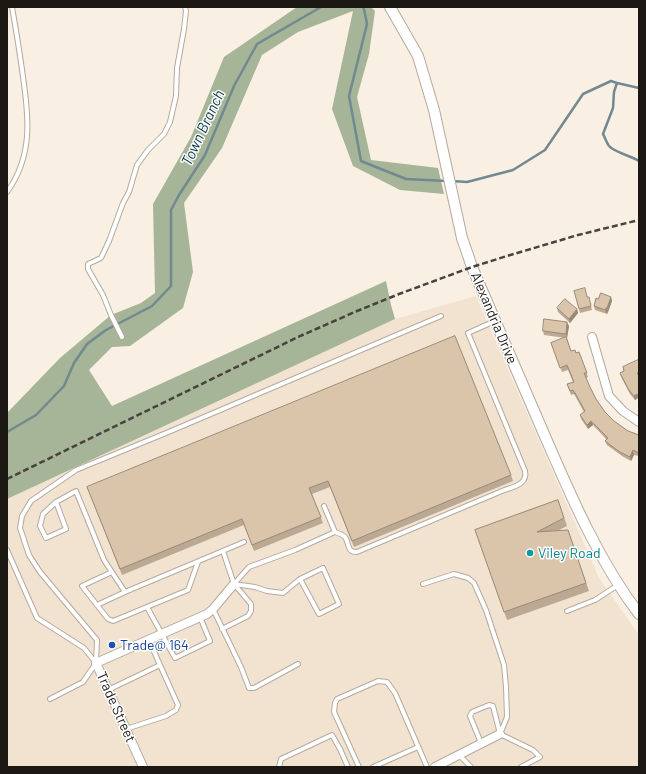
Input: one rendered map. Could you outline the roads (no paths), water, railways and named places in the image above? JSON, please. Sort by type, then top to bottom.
[{"type":"street","name":"Alexandria Drive","points":[[390,7],[418,56],[434,110],[462,238],[472,267],[568,491],[589,534],[619,585],[639,614]]},
{"type":"street","points":[[592,337],[609,396],[623,411],[639,422]]},
{"type":"street","name":"Trade Street","points":[[143,767],[96,664],[207,614],[234,584]]},
{"type":"street","points":[[435,767],[500,734]]},
{"type":"lane","points":[[7,192],[14,183],[23,162],[28,130],[27,106],[12,7]]},
{"type":"lane","points":[[122,337],[103,295],[88,269],[88,264],[101,258],[128,192],[137,165],[148,150],[164,134],[170,122],[176,96],[178,68],[186,11],[185,7]]},
{"type":"lane","points":[[50,699],[83,682],[96,664],[97,640],[40,572],[29,555],[20,528],[22,516],[31,501],[76,470],[172,431],[441,316]]},
{"type":"lane","points":[[324,506],[335,532],[344,536],[350,550],[357,552],[519,485],[524,480],[526,475],[525,471],[468,333],[495,321]]},
{"type":"lane","points":[[56,502],[66,529],[46,538],[40,526],[43,514],[56,502],[76,492],[104,560],[125,592]]},
{"type":"lane","points":[[234,584],[249,567],[296,550],[335,532]]},
{"type":"lane","points":[[97,605],[244,542]]},
{"type":"lane","points":[[7,550],[37,618],[84,648],[96,664]]},
{"type":"lane","points":[[222,629],[248,616],[251,611],[251,604],[234,584],[223,551]]},
{"type":"lane","points":[[112,572],[82,586],[108,619],[113,621],[188,590],[198,562]]},
{"type":"lane","points":[[234,584],[283,593],[300,579],[323,568],[339,604],[319,614],[300,579]]},
{"type":"lane","points":[[423,584],[454,574],[468,578],[474,583],[486,610],[504,665],[507,717],[500,734]]},
{"type":"lane","points":[[567,611],[595,600],[619,585]]},
{"type":"lane","points":[[147,607],[175,658],[210,641],[200,617]]},
{"type":"lane","points":[[213,609],[241,667],[249,688],[254,688],[298,664]]},
{"type":"lane","points":[[126,728],[166,716],[176,710],[178,705],[149,640]]},
{"type":"lane","points":[[108,690],[160,665]]},
{"type":"lane","points":[[359,767],[334,712],[335,703],[337,699],[378,681],[387,682],[395,693],[427,767]]},
{"type":"lane","points":[[481,743],[470,716],[472,712],[489,705],[493,706],[500,734]]},
{"type":"lane","points":[[500,734],[533,750],[540,757],[521,767]]},
{"type":"lane","points":[[279,767],[281,759],[332,735],[340,748],[348,767]]},
{"type":"lane","points":[[373,767],[418,746]]},
{"type":"lane","points":[[459,755],[471,767]]},
{"type":"waterway","name":"Town Branch","points":[[7,432],[36,415],[64,386],[74,363],[87,344],[106,330],[152,306],[171,286],[171,210],[205,155],[234,86],[257,44],[321,7]]},
{"type":"waterway","name":"Town Branch","points":[[363,7],[367,24],[349,96],[361,161],[406,179],[447,181]]},
{"type":"waterway","name":"Town Branch","points":[[452,181],[467,182],[513,170],[545,150],[583,94],[611,81],[639,88]]},
{"type":"waterway","points":[[617,83],[614,92],[613,108],[603,134],[611,148],[639,161]]},
{"type":"railway","points":[[7,479],[298,337],[357,311],[472,267],[578,235],[639,220]]},
{"type":"place","name":"Viley Road","points":[[530,553]]},
{"type":"place","name":"Trade@ 164","points":[[112,645]]}]
